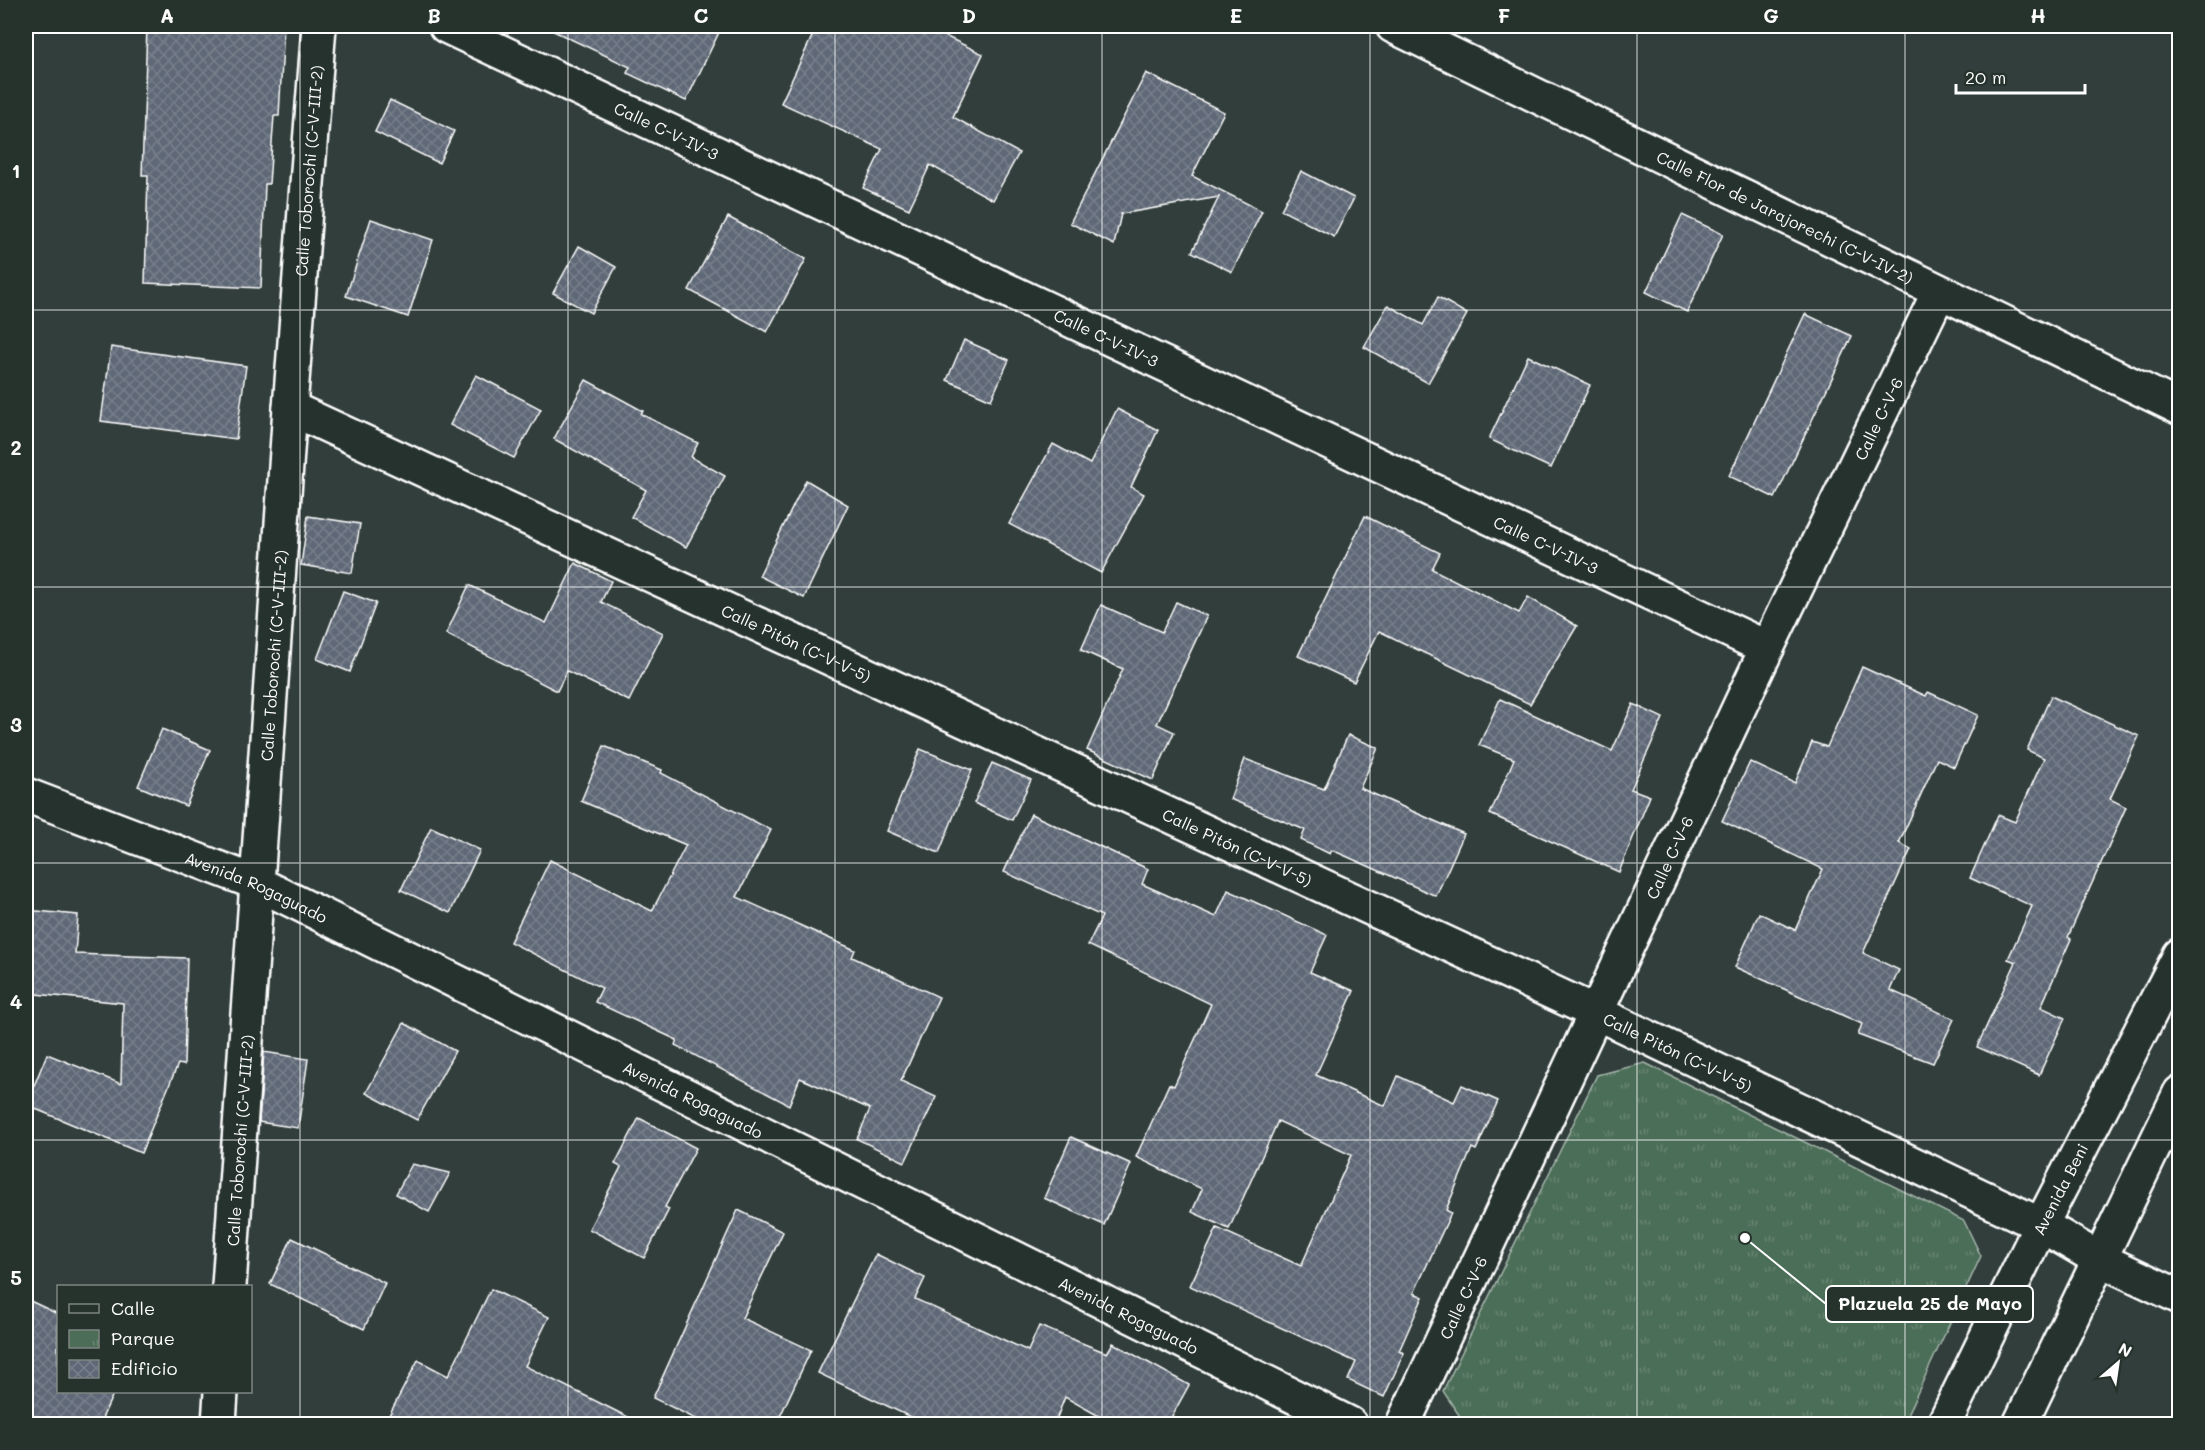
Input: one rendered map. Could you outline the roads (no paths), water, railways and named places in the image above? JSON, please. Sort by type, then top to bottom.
[{"type":"street","name":"Calle Toborochi (C-V-III-2)","points":[[229,1285],[319,26]]},
{"type":"street","name":"Calle C-V-IV-3","points":[[446,26],[1767,648]]},
{"type":"street","name":"Calle Flor de Jarajorechi (C-V-IV-2)","points":[[1393,26],[2180,408]]},
{"type":"street","name":"Calle C-V-6","points":[[1403,1425],[1598,1013],[1767,648],[1939,292]]},
{"type":"street","name":"Calle Pitón (C-V-V-5)","points":[[290,408],[1598,1013],[2041,1225],[2098,1259],[2180,1298]]},
{"type":"street","name":"Avenida Rogaguado","points":[[26,795],[257,883],[1350,1425]]},
{"type":"street","name":"Avenida Beni","points":[[1944,1425],[2041,1225],[2180,955]]},
{"type":"street","points":[[2020,1425],[2098,1259],[2180,1093]]},
{"type":"place","name":"Plazuela 25 de Mayo","points":[[1745,1238]]}]
